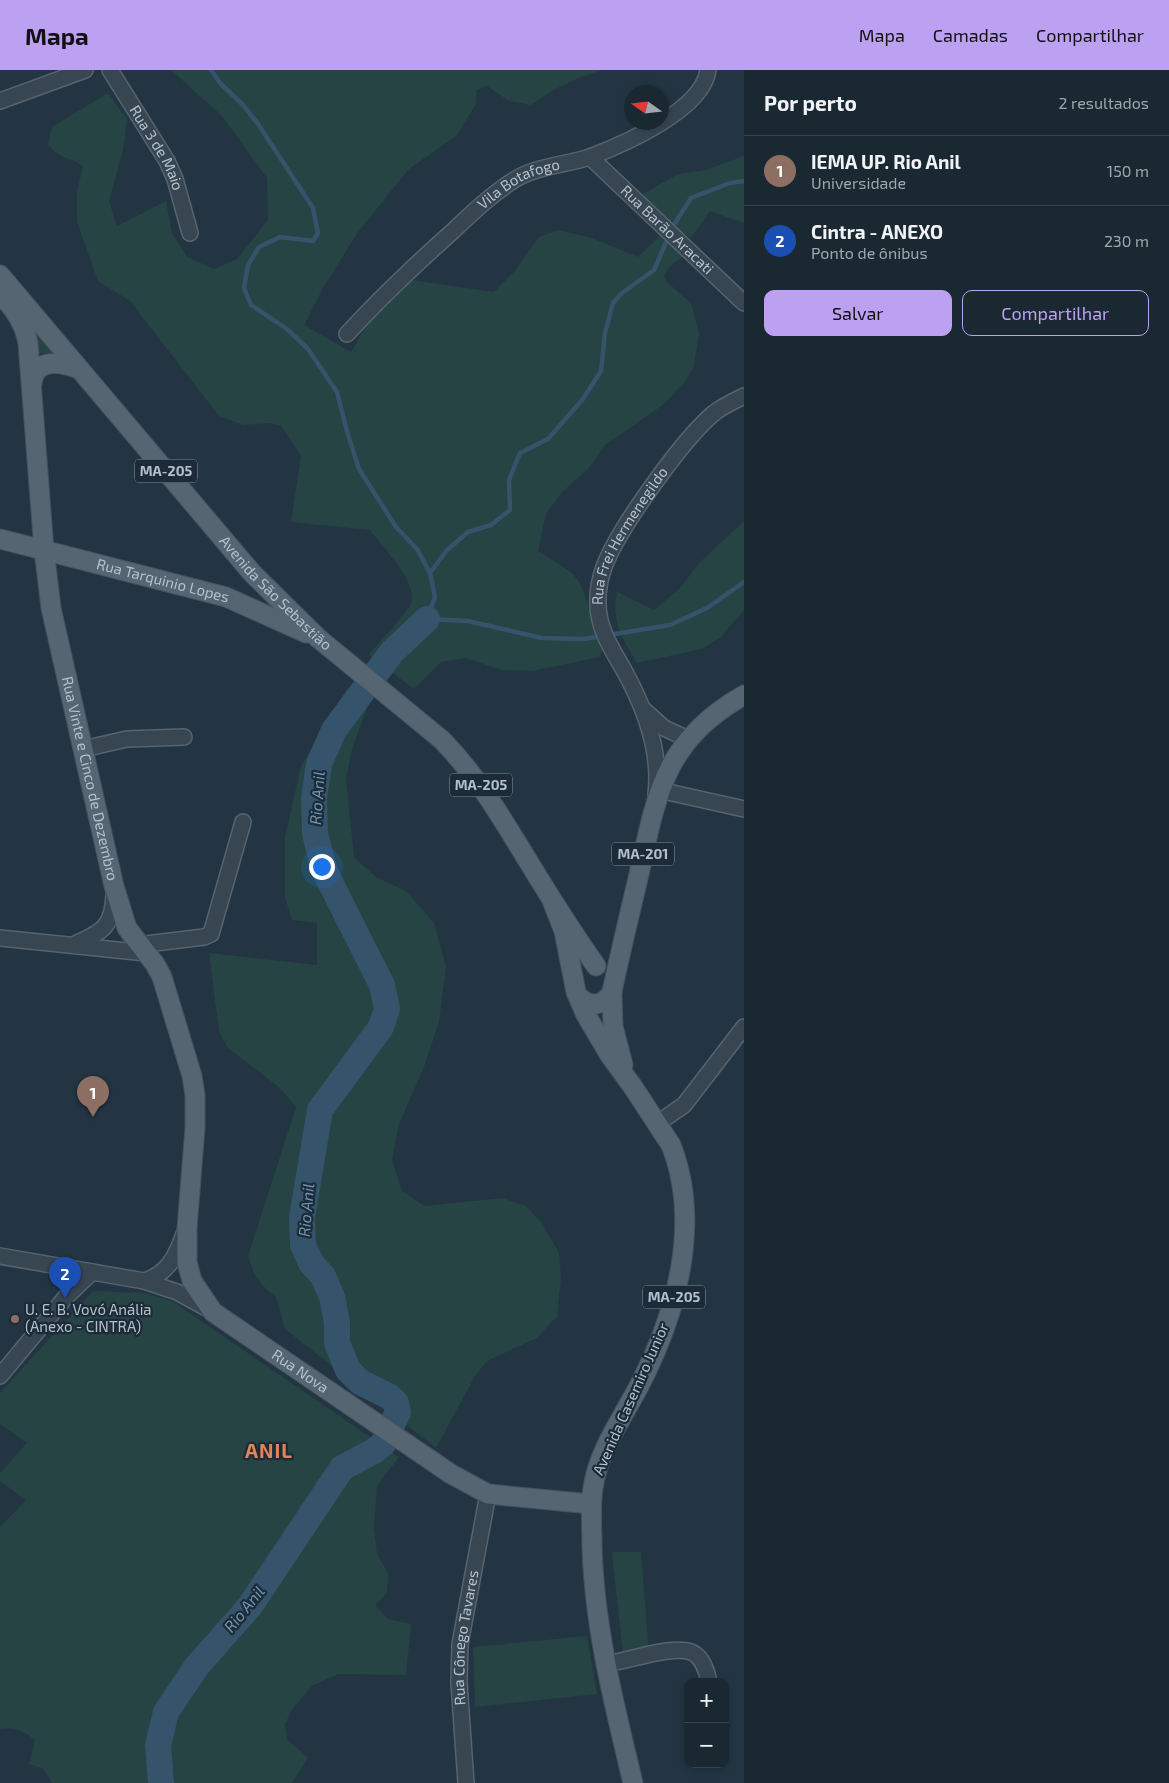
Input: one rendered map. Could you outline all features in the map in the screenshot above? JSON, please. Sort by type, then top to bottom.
[{"type":"main road","name":"Avenida São Sebastião","points":[[0,275],[252,573],[318,638],[442,740],[475,776],[553,903],[597,966]]},
{"type":"main road","name":"Rua Vinte e Cinco de Dezembro","points":[[0,293],[17,313],[27,338],[44,550],[51,608],[114,886],[127,928],[162,978],[192,1076],[196,1120],[187,1228],[187,1262],[189,1274],[197,1291],[213,1312]]},
{"type":"main road","points":[[32,384],[37,371],[47,363],[60,363],[79,370]]},
{"type":"main road","name":"Rua Tarquinio Lopes","points":[[0,539],[226,597],[318,638]]},
{"type":"main road","points":[[226,597],[236,598],[246,594],[253,585],[252,573]]},
{"type":"main road","name":"MA-201","points":[[613,989],[657,796],[671,765],[688,739],[714,714],[744,695]]},
{"type":"main road","name":"Avenida São Sebastião","points":[[553,903],[564,931],[577,992]]},
{"type":"main road","name":"MA-201","points":[[597,966],[618,945],[632,905]]},
{"type":"main road","points":[[597,966],[582,970],[577,992],[584,1002],[594,1005],[605,1001],[613,989]]},
{"type":"main road","name":"MA-205","points":[[597,966],[609,974],[613,989]]},
{"type":"main road","name":"Avenida Casemiro Junior","points":[[613,989],[613,1026],[618,1049],[633,1086]]},
{"type":"main road","name":"Avenida Casemiro Junior","points":[[577,992],[600,1041],[658,1123],[678,1162],[685,1198],[683,1242],[678,1282],[665,1329],[657,1350],[597,1469],[591,1504],[596,1604],[606,1664],[633,1783]]},
{"type":"main road","name":"Rua Nova","points":[[213,1312],[423,1456],[488,1494],[591,1504]]},
{"type":"street","points":[[0,101],[85,70]]},
{"type":"street","name":"Rua 3 de Maio","points":[[110,70],[167,161],[175,179],[190,233]]},
{"type":"street","name":"Vila Botafogo","points":[[348,334],[380,298],[500,189],[530,172],[590,157],[662,123],[679,111],[698,92],[707,76],[708,70]]},
{"type":"street","name":"Rua Barão Aracati","points":[[590,157],[744,303]]},
{"type":"street","name":"Rua Frei Hermenegildo","points":[[657,796],[656,754],[641,706],[602,626],[598,593],[610,554],[650,491],[693,435],[714,414],[744,396]]},
{"type":"street","name":"Rua Frei Hermenegildo","points":[[641,706],[664,728],[688,739]]},
{"type":"street","points":[[83,749],[127,739],[184,737]]},
{"type":"street","points":[[657,796],[744,809]]},
{"type":"street","points":[[0,938],[142,949],[210,934],[244,822]]},
{"type":"street","points":[[74,944],[98,934],[108,922],[114,909],[114,886]]},
{"type":"street","points":[[658,1123],[684,1105],[744,1027]]},
{"type":"street","name":"Rua Vinte e Cinco de Dezembro","points":[[144,1281],[158,1276],[170,1265],[187,1228]]},
{"type":"street","name":"Rua Nova","points":[[0,1256],[144,1281],[177,1292],[213,1312]]},
{"type":"street","points":[[0,1376],[66,1298],[92,1272]]},
{"type":"street","name":"Rua Cônego Tavares","points":[[466,1783],[459,1683],[460,1644],[488,1494]]},
{"type":"street","points":[[606,1664],[672,1651],[692,1652],[701,1661],[707,1678]]},
{"type":"green space","points":[[171,70],[602,70],[565,84],[531,105],[509,101],[487,86],[476,90],[476,104],[456,136],[409,169],[358,232],[323,288],[304,325],[351,352],[368,323],[412,280],[494,292],[513,273],[539,237],[558,230],[592,238],[638,257],[661,235],[685,255],[669,267],[664,276],[668,283],[691,303],[699,333],[694,366],[685,382],[664,404],[605,445],[588,469],[562,492],[546,514],[538,551],[569,571],[577,579],[588,603],[603,648],[600,657],[532,671],[501,670],[466,658],[441,662],[414,689],[369,655],[411,603],[410,586],[398,565],[370,530],[291,522],[301,456],[281,426],[269,423],[243,425],[219,416],[130,301],[98,281],[77,222],[77,192],[83,166],[61,156],[48,144],[52,127],[108,93],[127,119],[123,150],[109,201],[117,226],[166,201],[172,233],[187,257],[214,269],[237,259],[268,220],[267,178],[222,116]]},
{"type":"green space","points":[[744,156],[744,223],[710,211],[691,238],[662,220],[641,195],[678,174],[706,170]]},
{"type":"green space","points":[[34,324],[56,351],[54,354],[43,353],[35,355]]},
{"type":"green space","points":[[744,521],[744,610],[720,638],[701,649],[637,663],[619,630],[615,612],[617,592],[654,610],[680,588],[699,563]]},
{"type":"green space","points":[[348,687],[369,703],[352,749],[346,779],[354,857],[376,877],[406,891],[434,923],[446,966],[439,1022],[424,1067],[399,1124],[392,1160],[402,1191],[424,1206],[502,1198],[526,1206],[542,1223],[559,1253],[561,1278],[557,1316],[537,1338],[487,1361],[475,1376],[436,1448],[285,1329],[276,1297],[263,1286],[254,1273],[248,1256],[296,1107],[280,1088],[227,1047],[219,1031],[209,953],[317,965],[317,923],[292,920],[285,898],[285,837],[301,766]]},
{"type":"green space","points":[[93,1291],[145,1293],[172,1301],[399,1457],[377,1486],[374,1527],[377,1554],[388,1573],[387,1593],[375,1605],[388,1619],[411,1624],[406,1675],[338,1674],[312,1686],[293,1708],[285,1724],[287,1739],[308,1758],[292,1783],[52,1783],[44,1769],[29,1764],[35,1740],[19,1730],[10,1728],[0,1729],[0,1527],[26,1500],[0,1481],[0,1473],[27,1443],[0,1424],[0,1393]]},
{"type":"green space","points":[[612,1552],[641,1552],[649,1652],[623,1655]]},
{"type":"green space","points":[[587,1636],[597,1694],[475,1707],[473,1647]]},
{"type":"waterway","points":[[211,70],[220,83],[243,105],[258,124],[313,208],[318,233],[313,241],[280,237],[259,247],[248,265],[244,288],[251,305],[287,329],[308,349],[337,392],[359,469],[396,527],[417,549],[430,573],[435,597],[427,619],[468,621],[542,638],[584,639],[670,625],[707,608],[744,582]]},
{"type":"waterway","points":[[675,223],[691,198],[730,183],[744,181]]},
{"type":"waterway","points":[[430,573],[447,550],[468,532],[491,525],[510,510],[509,480],[520,453],[548,439],[583,399],[601,371],[605,333],[613,303],[622,293],[654,270],[667,240]]},
{"type":"waterway","name":"Rio Anil","points":[[161,1783],[158,1745],[166,1712],[197,1666],[250,1606],[342,1468],[383,1444],[398,1412],[396,1403],[390,1397],[360,1382],[348,1370],[337,1343],[337,1322],[332,1297],[323,1276],[311,1263],[303,1245],[302,1217],[320,1110],[381,1027],[387,1009],[382,985],[325,872],[315,834],[314,798],[319,764],[334,730],[392,652],[427,619]]},
{"type":"place","name":"IEMA UP. Rio Anil","points":[[93,1117]]},
{"type":"place","name":"Cintra - ANEXO","points":[[65,1298]]},
{"type":"place","name":"U. E. B. Vovó Anália (Anexo - CINTRA)","points":[[15,1319]]},
{"type":"district","name":"ANIL","points":[[269,1451]]}]
